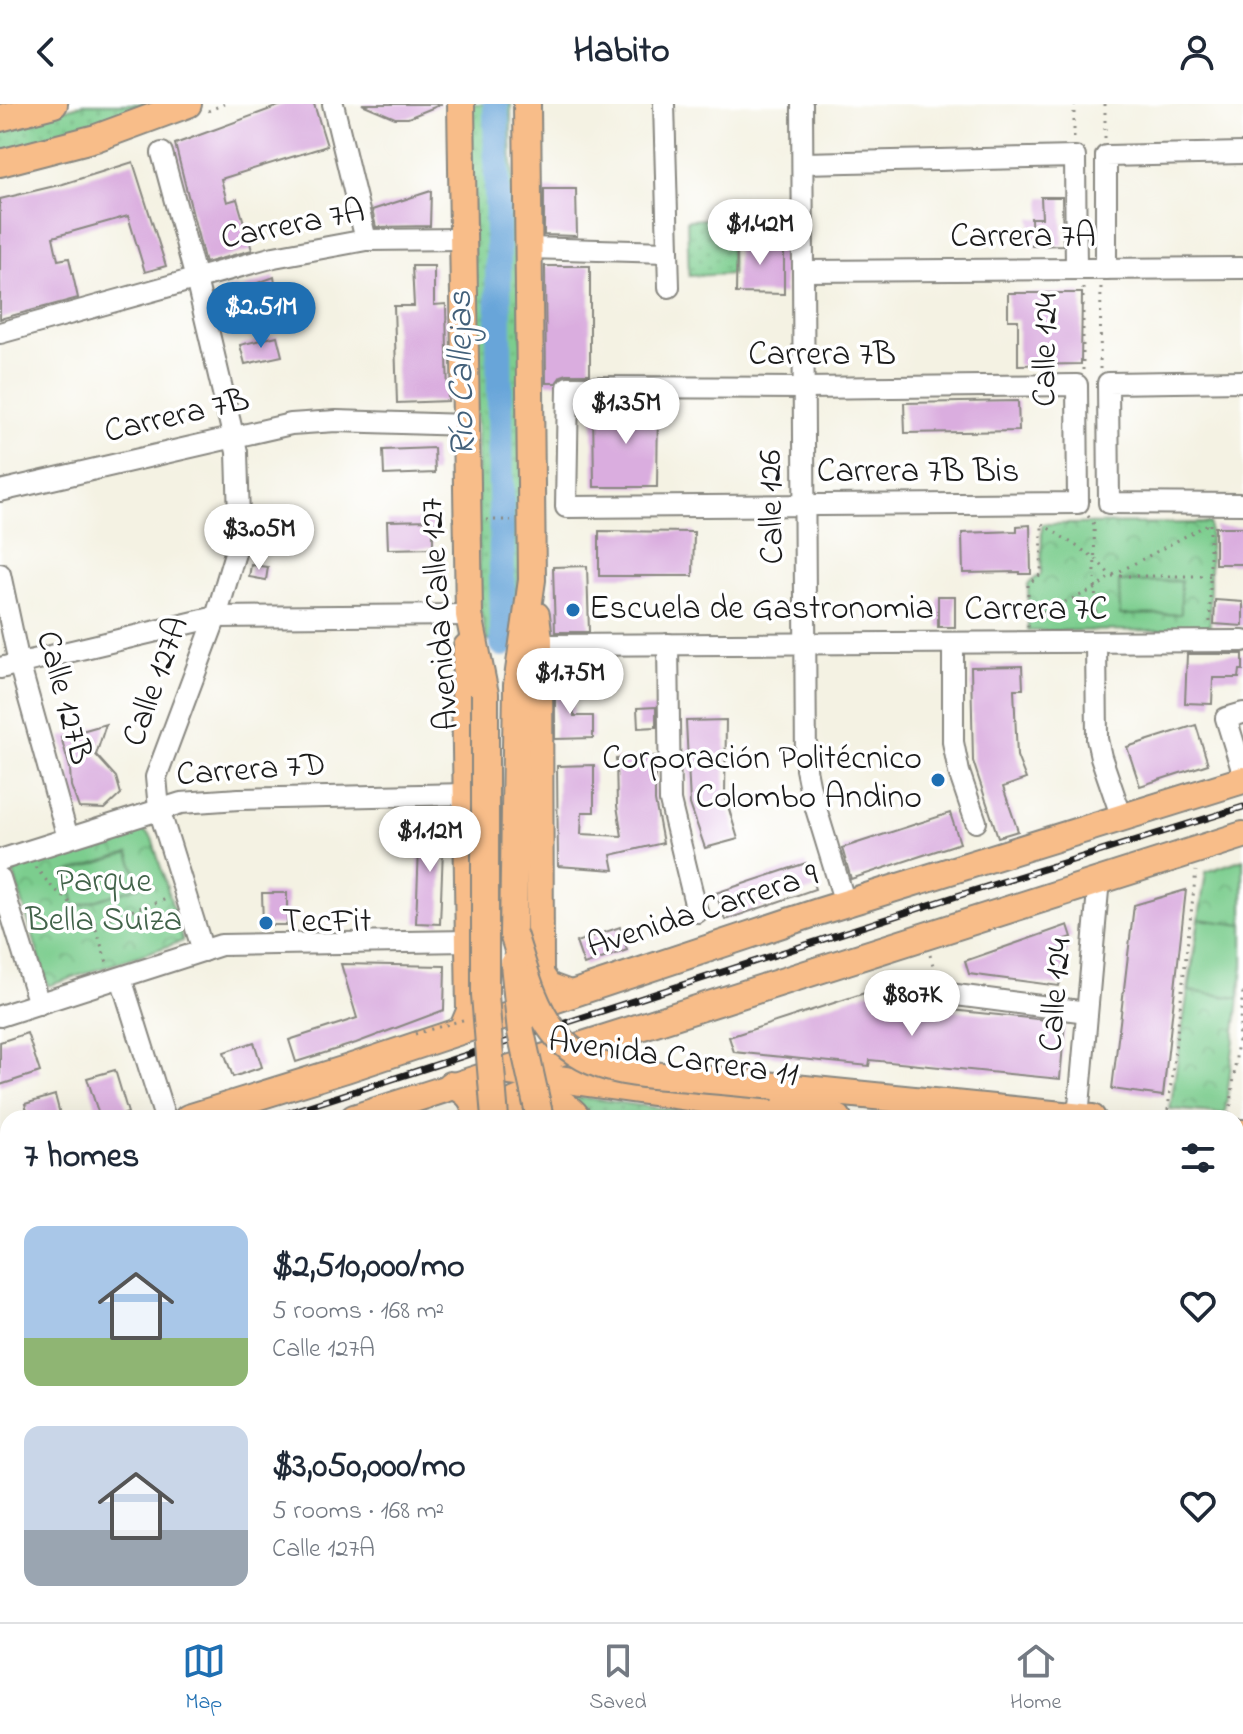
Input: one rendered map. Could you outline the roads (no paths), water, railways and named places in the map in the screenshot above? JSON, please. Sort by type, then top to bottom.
[{"type":"main road","points":[[0,118],[54,104]]},
{"type":"main road","points":[[0,163],[96,138],[188,104]]},
{"type":"main road","points":[[516,104],[517,160],[528,215]]},
{"type":"main road","name":"Avenida Calle 127","points":[[527,104],[532,580],[517,685],[513,934],[518,1015],[538,1110]]},
{"type":"main road","name":"Avenida Calle 127","points":[[462,113],[469,615],[485,694],[485,995],[495,1110]]},
{"type":"main road","points":[[532,580],[539,648],[540,974],[548,986],[570,994]]},
{"type":"main road","points":[[462,1021],[470,1011],[465,684],[469,615]]},
{"type":"main road","name":"Avenida Carrera 9","points":[[211,1110],[462,1021],[570,994],[845,903],[1243,780]]},
{"type":"main road","points":[[377,1110],[1243,835]]},
{"type":"main road","name":"Avenida Carrera 11","points":[[513,934],[545,1018],[555,1034],[594,1063],[621,1072],[1015,1110]]},
{"type":"main road","name":"Avenida Carrera 11","points":[[498,1070],[756,1110]]},
{"type":"main road","points":[[450,1085],[469,1095],[476,1110]]},
{"type":"main road","points":[[504,1110],[514,1101],[537,1095],[562,1102],[570,1110]]},
{"type":"street","points":[[333,104],[366,240]]},
{"type":"street","points":[[664,104],[669,287]]},
{"type":"street","name":"Calle 126","points":[[802,104],[806,769],[845,903]]},
{"type":"street","name":"Calle 127A","points":[[162,153],[234,437],[239,518],[235,553],[216,617],[156,777],[159,809],[203,951]]},
{"type":"street","name":"Calle 124","points":[[1106,269],[1106,156],[1243,153]]},
{"type":"street","name":"Calle 124","points":[[803,163],[1075,157],[1076,269]]},
{"type":"street","name":"Carrera 7A","points":[[0,333],[274,257],[366,240],[462,239]]},
{"type":"street","points":[[529,248],[667,252]]},
{"type":"street","name":"Carrera 7A","points":[[803,271],[1243,268]]},
{"type":"street","name":"Calle 124","points":[[1243,381],[1108,383],[1109,503],[1210,514],[1243,504]]},
{"type":"street","name":"Calle 124","points":[[1077,385],[1078,503]]},
{"type":"street","name":"Carrera 7B","points":[[566,507],[568,387],[1077,385]]},
{"type":"street","name":"Carrera 7B","points":[[0,491],[266,429],[313,422],[466,425]]},
{"type":"street","name":"Carrera 7B Bis","points":[[566,507],[1078,503]]},
{"type":"street","name":"Calle 127B","points":[[0,574],[10,665],[68,838]]},
{"type":"street","points":[[10,665],[216,617],[469,615]]},
{"type":"street","name":"Carrera 7C","points":[[539,648],[550,645],[1243,641]]},
{"type":"street","points":[[1096,642],[1097,739],[1122,818]]},
{"type":"street","points":[[953,643],[953,742],[959,772],[976,822]]},
{"type":"street","points":[[668,644],[670,801],[697,912]]},
{"type":"street","points":[[517,685],[527,658],[539,648]]},
{"type":"street","points":[[1243,713],[1226,718],[1243,773]]},
{"type":"street","name":"Carrera 7D","points":[[0,860],[159,809],[193,802],[467,794]]},
{"type":"street","points":[[0,878],[39,1004]]},
{"type":"street","name":"Calle 124","points":[[1085,1110],[1087,1012],[1099,879]]},
{"type":"street","points":[[0,1016],[39,1004],[114,972],[221,945],[469,941]]},
{"type":"street","points":[[114,972],[162,1110]]},
{"type":"street","points":[[941,993],[1087,1012]]},
{"type":"waterway","name":"Río Callejas","points":[[496,104],[503,644]]},
{"type":"railway","points":[[297,1110],[957,896],[1243,807]]},
{"type":"place","name":"Escuela de Gastronomia","points":[[573,610]]},
{"type":"place","name":"Corporación Politécnico Colombo Andino","points":[[938,780]]},
{"type":"place","name":"TecFit","points":[[266,923]]},
{"type":"park label","name":"Parque Bella Suiza","points":[[104,902]]}]
